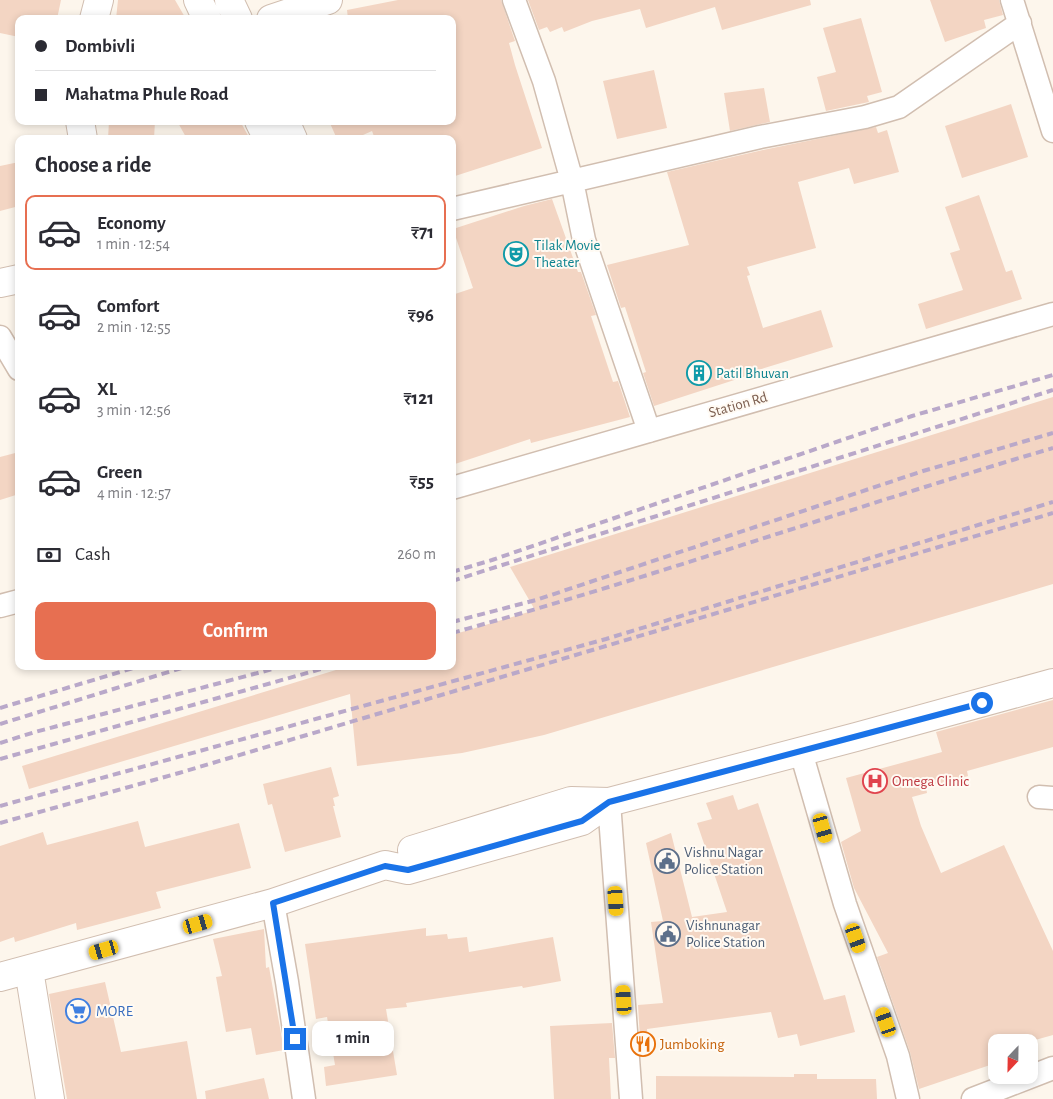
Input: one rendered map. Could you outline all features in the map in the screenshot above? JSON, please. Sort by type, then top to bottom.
[{"type":"street","points":[[95,15],[98,0]]},
{"type":"street","points":[[198,0],[205,15]]},
{"type":"street","points":[[229,0],[236,15]]},
{"type":"street","points":[[283,15],[328,0]]},
{"type":"street","points":[[514,0],[544,81],[572,181],[584,240],[650,431]]},
{"type":"street","points":[[1012,0],[1053,132]]},
{"type":"street","points":[[456,208],[760,137],[865,117],[899,107],[1020,23]]},
{"type":"street","points":[[0,283],[15,280]]},
{"type":"street","name":"Station Rd","points":[[456,487],[950,342],[1053,314]]},
{"type":"street","points":[[0,337],[15,362]]},
{"type":"street","points":[[0,606],[15,602]]},
{"type":"street","points":[[0,977],[273,903],[385,866],[408,870],[573,824],[582,821],[609,802],[1053,683]]},
{"type":"street","points":[[801,752],[845,904],[898,1056],[908,1099]]},
{"type":"street","points":[[609,802],[631,1099]]},
{"type":"street","points":[[273,903],[304,1099]]},
{"type":"street","points":[[29,970],[50,1099]]},
{"type":"street","points":[[974,1099],[1053,1068]]},
{"type":"building","points":[[0,0],[61,0],[58,15],[15,15],[15,36],[0,33]]},
{"type":"building","points":[[118,0],[175,0],[184,15],[116,15]]},
{"type":"building","points":[[398,0],[501,0],[515,41],[509,43],[515,65],[542,148],[456,176],[456,135],[374,135],[372,131],[363,135],[335,135],[331,125],[456,125],[456,15],[348,15],[347,10]]},
{"type":"building","points":[[528,0],[810,0],[811,5],[722,30],[715,7],[646,28],[640,9],[592,21],[564,32],[562,27],[550,32],[547,27],[539,30]]},
{"type":"building","points":[[930,0],[999,0],[1003,15],[984,20],[986,28],[945,42]]},
{"type":"building","points":[[861,18],[882,92],[867,96],[869,102],[826,111],[817,77],[836,72],[823,28]]},
{"type":"building","points":[[654,70],[667,128],[617,139],[603,81]]},
{"type":"building","points":[[764,88],[770,122],[730,131],[724,93]]},
{"type":"building","points":[[1011,104],[1028,157],[962,178],[945,126]]},
{"type":"building","points":[[109,125],[155,125],[154,135],[108,135]]},
{"type":"building","points":[[179,125],[242,125],[248,135],[185,135]]},
{"type":"building","points":[[876,127],[878,133],[887,130],[899,172],[854,184],[849,168],[798,182],[816,248],[747,267],[750,275],[747,276],[763,328],[821,310],[833,347],[758,370],[759,372],[654,406],[643,373],[646,372],[625,307],[621,308],[607,265],[689,245],[667,172]]},
{"type":"building","points":[[15,163],[15,207],[0,211],[0,166]]},
{"type":"building","points":[[979,195],[1006,272],[1012,270],[1022,299],[926,329],[918,304],[963,290],[950,253],[960,250],[945,207]]},
{"type":"building","points":[[552,199],[578,272],[581,272],[596,315],[591,316],[613,382],[618,381],[630,417],[531,443],[530,439],[456,464],[456,294],[473,288],[456,238],[456,228]]},
{"type":"building","points":[[1053,397],[1053,584],[544,735],[462,753],[357,766],[350,694],[29,789],[22,766],[336,670],[456,670],[456,634],[535,610],[510,567]]},
{"type":"building","points":[[15,453],[15,495],[0,500],[0,457]]},
{"type":"building","points":[[1053,700],[1053,747],[967,771],[968,776],[926,788],[927,793],[912,797],[921,826],[941,873],[1004,845],[1053,951],[1053,1035],[1038,1039],[1038,1034],[988,1034],[988,1066],[919,1089],[910,1052],[877,957],[888,953],[854,888],[841,842],[861,831],[846,778],[942,752],[936,732]]},
{"type":"building","points":[[331,767],[339,796],[333,798],[335,806],[333,806],[341,837],[285,852],[272,804],[268,805],[263,784]]},
{"type":"building","points":[[733,795],[738,810],[758,803],[824,1000],[845,995],[855,1032],[800,1046],[797,1034],[778,1038],[771,1012],[647,1029],[649,1054],[641,1055],[638,1005],[663,1003],[651,922],[663,921],[646,843],[671,833],[692,917],[727,912],[697,823],[712,819],[706,803]]},
{"type":"building","points":[[138,821],[145,847],[239,823],[251,868],[156,892],[161,908],[77,930],[76,923],[15,942],[14,937],[0,942],[0,846],[43,832],[47,845]]},
{"type":"building","points":[[426,928],[426,936],[447,934],[448,939],[467,937],[469,952],[553,937],[561,981],[523,988],[522,986],[406,1003],[407,1007],[386,1009],[397,1075],[326,1086],[324,1067],[335,1065],[327,1017],[316,1019],[305,944]]},
{"type":"building","points":[[264,929],[266,968],[269,967],[284,1050],[256,1055],[251,1028],[226,1032],[216,977],[222,976],[213,939]]},
{"type":"building","points":[[105,982],[121,1052],[187,1041],[197,1099],[67,1099],[49,994]]},
{"type":"building","points":[[612,1023],[615,1058],[609,1058],[611,1099],[554,1099],[550,1026]]},
{"type":"building","points":[[794,1074],[817,1074],[817,1079],[876,1079],[877,1099],[656,1099],[656,1076],[794,1077]]},
{"type":"building","points":[[264,1078],[269,1099],[206,1099],[205,1091]]},
{"type":"railway","points":[[456,571],[912,416],[1053,375]]},
{"type":"railway","points":[[456,580],[1053,390]]},
{"type":"railway","points":[[456,621],[536,600],[923,471],[1053,433]]},
{"type":"railway","points":[[456,632],[603,589],[1053,448]]},
{"type":"railway","points":[[0,806],[606,639],[1053,502]]},
{"type":"railway","points":[[0,823],[179,773],[1053,513]]},
{"type":"railway","points":[[0,708],[127,670]]},
{"type":"railway","points":[[0,724],[175,670]]},
{"type":"railway","points":[[0,743],[269,670]]},
{"type":"railway","points":[[0,759],[318,670]]},
{"type":"place","name":"Tilak Movie Theater","points":[[516,254]]},
{"type":"place","name":"Patil Bhuvan","points":[[699,373]]},
{"type":"place","name":"Omega Clinic","points":[[875,781]]},
{"type":"place","name":"Vishnu Nagar Police Station","points":[[667,861]]},
{"type":"place","name":"Vishnunagar Police Station","points":[[668,934]]},
{"type":"place","name":"MORE","points":[[78,1011]]},
{"type":"place","name":"Jumboking","points":[[643,1044]]},
{"type":"route","points":[[295,1039],[273,903],[385,866],[408,870],[582,821],[609,802],[982,703]]}]
